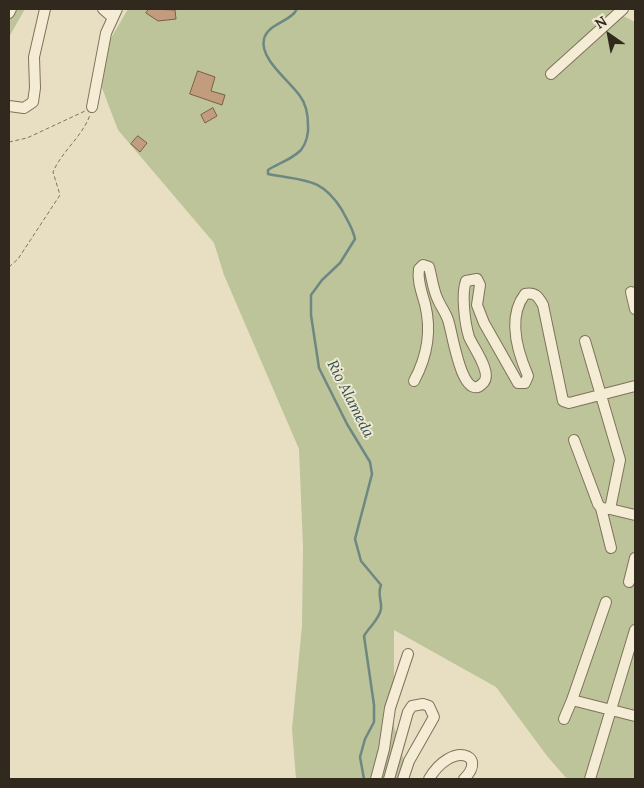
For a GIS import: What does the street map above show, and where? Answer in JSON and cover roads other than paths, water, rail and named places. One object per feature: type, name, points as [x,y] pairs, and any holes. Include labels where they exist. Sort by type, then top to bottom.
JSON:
[{"type":"street","points":[[9,13],[11,9]]},
{"type":"street","points":[[9,106],[24,108],[33,102],[35,88],[34,57],[45,9]]},
{"type":"street","points":[[92,107],[106,33],[114,13],[103,9]]},
{"type":"street","points":[[551,74],[621,9]]},
{"type":"street","points":[[414,381],[423,365],[428,339],[428,318],[418,276],[419,269],[424,265],[429,267],[438,300],[449,321],[460,370],[471,386],[484,382],[486,376],[483,365],[469,336],[462,297],[466,281],[477,279],[480,285],[477,305],[484,323],[518,382],[525,382],[528,376],[518,354],[516,332],[518,309],[522,298],[532,293],[538,296],[543,305],[563,401],[569,403],[635,386]]},
{"type":"street","points":[[631,292],[635,309]]},
{"type":"street","points":[[586,341],[599,395],[620,460],[606,508]]},
{"type":"street","points":[[574,440],[606,508],[611,548]]},
{"type":"street","points":[[606,508],[635,515]]},
{"type":"street","points":[[629,582],[635,558]]},
{"type":"street","points":[[564,719],[606,602]]},
{"type":"street","points":[[590,779],[635,630]]},
{"type":"street","points":[[376,779],[384,749],[390,708],[408,654]]},
{"type":"street","points":[[572,700],[635,716]]},
{"type":"street","points":[[389,779],[408,712],[412,706],[423,704],[429,706],[434,717],[409,761],[404,779]]},
{"type":"street","points":[[429,779],[444,761],[460,754],[468,756],[473,767],[464,779]]},
{"type":"waterway","name":"Rio Alameda","points":[[297,9],[290,17],[270,29],[264,39],[264,47],[266,54],[276,69],[304,102],[308,117],[308,135],[301,150],[268,170],[268,174],[310,182],[326,191],[342,210],[355,239],[340,263],[322,280],[311,295],[311,315],[319,368],[347,424],[370,462],[372,474],[355,539],[361,561],[381,585],[379,592],[380,613],[364,636],[374,705],[374,722],[365,739],[360,757],[364,779]]}]
